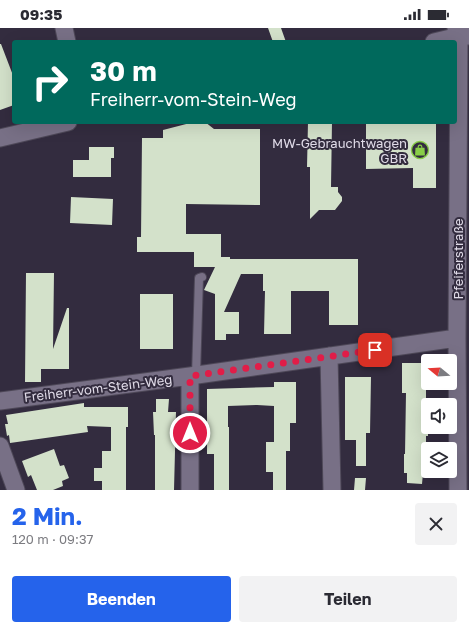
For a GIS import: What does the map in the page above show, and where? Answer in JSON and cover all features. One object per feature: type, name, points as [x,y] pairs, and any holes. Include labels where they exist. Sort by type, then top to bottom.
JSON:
[{"type":"street","points":[[64,28],[67,40]]},
{"type":"street","points":[[441,40],[464,33]]},
{"type":"street","name":"Pfeiferstraße","points":[[461,488],[457,338],[464,33]]},
{"type":"street","points":[[0,138],[60,124]]},
{"type":"street","name":"Freiherr-vom-Stein-Weg","points":[[0,401],[193,376],[457,338]]},
{"type":"street","points":[[329,356],[332,490]]},
{"type":"street","points":[[190,490],[193,376]]},
{"type":"street","points":[[0,446],[16,490]]},
{"type":"lane","points":[[193,376],[198,278],[202,277]]},
{"type":"building","points":[[268,28],[281,28],[285,40],[272,40]]},
{"type":"building","points":[[1,44],[12,73],[12,106],[0,110]]},
{"type":"building","points":[[186,124],[208,124],[214,129],[260,129],[260,205],[186,204],[186,234],[221,234],[221,257],[230,257],[230,259],[358,259],[358,325],[329,325],[329,291],[291,291],[291,334],[264,334],[265,291],[263,291],[263,274],[241,274],[224,312],[239,312],[239,334],[226,334],[226,340],[215,340],[215,294],[204,290],[215,267],[194,267],[194,252],[137,252],[137,237],[141,237],[142,138],[163,138],[163,130]]},
{"type":"building","points":[[308,124],[332,124],[331,187],[338,187],[338,192],[342,197],[342,201],[335,210],[319,210],[310,219],[310,167],[307,167]]},
{"type":"building","points":[[366,124],[436,124],[436,188],[413,188],[413,168],[366,169]]},
{"type":"building","points":[[89,147],[114,147],[114,158],[111,158],[111,177],[73,177],[73,160],[89,160]]},
{"type":"building","points":[[71,197],[113,199],[112,225],[70,223]]},
{"type":"building","points":[[26,273],[54,273],[53,349],[67,308],[69,308],[69,369],[41,369],[41,382],[25,382]]},
{"type":"building","points":[[140,294],[173,294],[173,349],[140,349]]},
{"type":"building","points":[[402,363],[421,363],[421,390],[426,390],[426,398],[421,398],[421,434],[428,434],[428,436],[426,436],[426,442],[421,442],[422,484],[407,483],[407,473],[404,473],[406,393],[402,393]]},
{"type":"building","points":[[345,377],[371,377],[370,433],[366,433],[366,466],[356,466],[356,440],[345,440]]},
{"type":"building","points":[[274,382],[296,382],[296,423],[290,423],[290,451],[286,451],[286,490],[273,490],[273,472],[266,472],[266,442],[274,442],[274,406],[257,405],[228,406],[229,490],[214,490],[214,454],[207,454],[207,389],[274,387]]},
{"type":"building","points":[[156,399],[169,399],[168,412],[176,412],[174,490],[155,490],[155,435],[153,412],[156,412]]},
{"type":"building","points":[[84,403],[84,407],[128,407],[128,427],[126,427],[126,490],[102,490],[102,481],[94,481],[94,468],[102,468],[102,451],[111,451],[111,427],[87,426],[88,432],[10,443],[5,424],[8,424],[6,415]]},
{"type":"building","points":[[54,449],[60,466],[64,465],[69,478],[62,481],[63,486],[53,490],[37,490],[31,475],[28,477],[22,461]]},
{"type":"building","points":[[355,478],[366,478],[365,490],[354,490]]},
{"type":"place","name":"MW-Gebrauchtwagen GBR","points":[[420,150]]},
{"type":"route","points":[[190,433],[190,376],[375,350]]}]
